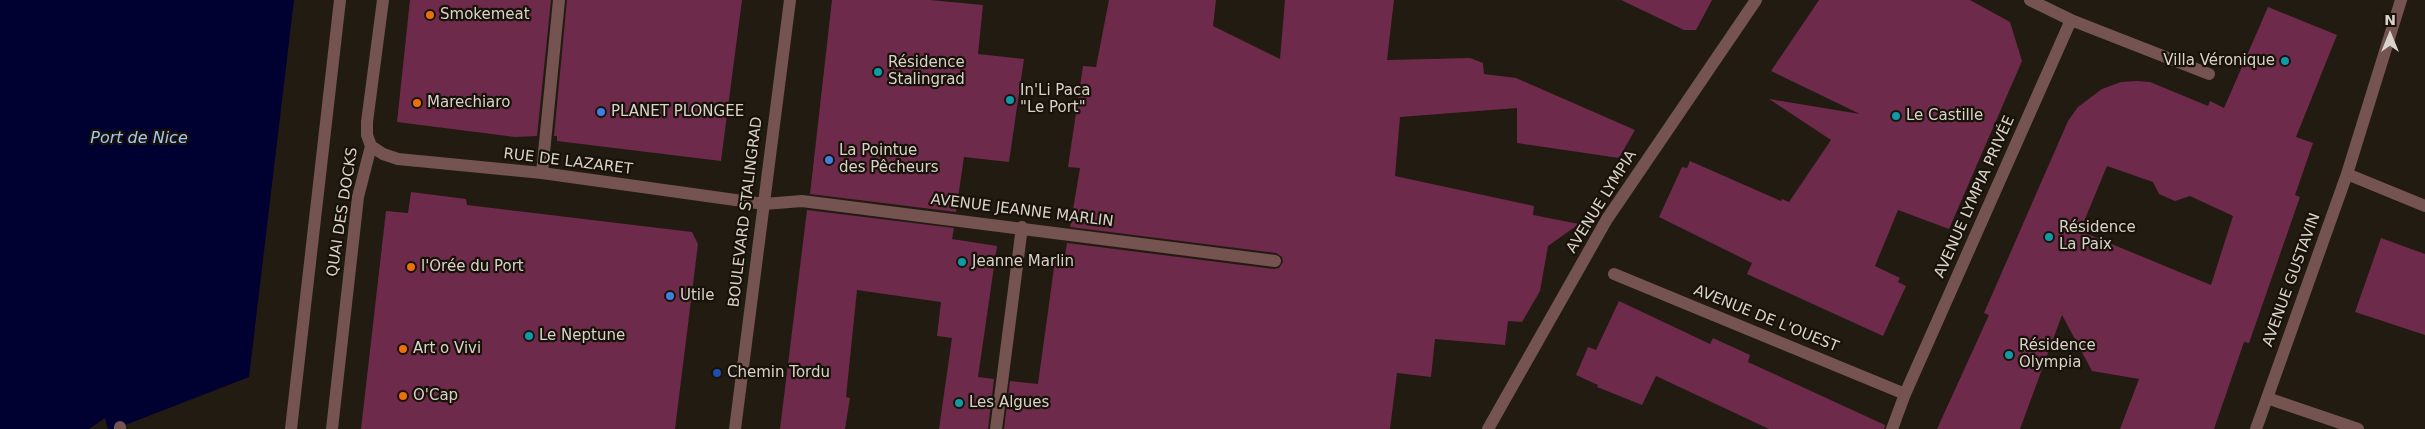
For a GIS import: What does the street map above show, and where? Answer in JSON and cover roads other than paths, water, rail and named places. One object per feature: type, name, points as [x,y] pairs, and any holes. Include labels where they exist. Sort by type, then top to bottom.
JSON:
[{"type":"street","points":[[291,429],[340,0]]},
{"type":"street","name":"QUAI DES DOCKS","points":[[332,429],[358,198],[371,146],[367,135],[367,122],[384,0]]},
{"type":"street","points":[[542,173],[559,0]]},
{"type":"street","name":"BOULEVARD STALINGRAD","points":[[735,429],[790,0]]},
{"type":"street","name":"AVENUE LYMPIA","points":[[1488,429],[1607,219],[1756,0]]},
{"type":"street","points":[[2030,0],[2071,20],[2209,74]]},
{"type":"street","name":"AVENUE GUSTAVIN","points":[[2256,429],[2347,174],[2402,0]]},
{"type":"street","name":"AVENUE LYMPIA PRIVÉE","points":[[1892,429],[1905,394],[2071,20]]},
{"type":"street","name":"RUE DE LAZARET","points":[[371,146],[382,154],[398,159],[542,173],[764,204]]},
{"type":"street","points":[[2347,174],[2425,206]]},
{"type":"street","name":"AVENUE JEANNE MARLIN","points":[[764,204],[802,201],[1022,227],[1275,261]]},
{"type":"street","points":[[996,429],[1022,227]]},
{"type":"street","name":"AVENUE DE L'OUEST","points":[[1614,274],[1905,394]]},
{"type":"street","points":[[2267,398],[2358,429]]},
{"type":"water","name":"Port de Nice","points":[[0,0],[294,0],[249,377],[115,429],[108,429],[105,418],[89,429],[0,429]]},
{"type":"place","name":"Smokemeat","points":[[430,15]]},
{"type":"place","name":"Villa Véronique","points":[[2285,61]]},
{"type":"place","name":"Résidence Stalingrad","points":[[878,72]]},
{"type":"place","name":"In'Li Paca \"Le Port\"","points":[[1010,100]]},
{"type":"place","name":"Marechiaro","points":[[417,103]]},
{"type":"place","name":"PLANET PLONGEE","points":[[601,112]]},
{"type":"place","name":"Le Castille","points":[[1896,116]]},
{"type":"place","name":"La Pointue des Pêcheurs","points":[[829,160]]},
{"type":"place","name":"Résidence La Paix","points":[[2049,237]]},
{"type":"place","name":"Jeanne Marlin","points":[[962,262]]},
{"type":"place","name":"l'Orée du Port","points":[[411,267]]},
{"type":"place","name":"Utile","points":[[670,296]]},
{"type":"place","name":"Le Neptune","points":[[529,336]]},
{"type":"place","name":"Art o Vivi","points":[[403,349]]},
{"type":"place","name":"Résidence Olympia","points":[[2009,355]]},
{"type":"place","name":"Chemin Tordu","points":[[717,373]]},
{"type":"place","name":"O'Cap","points":[[403,396]]},
{"type":"place","name":"Les Algues","points":[[959,403]]}]
